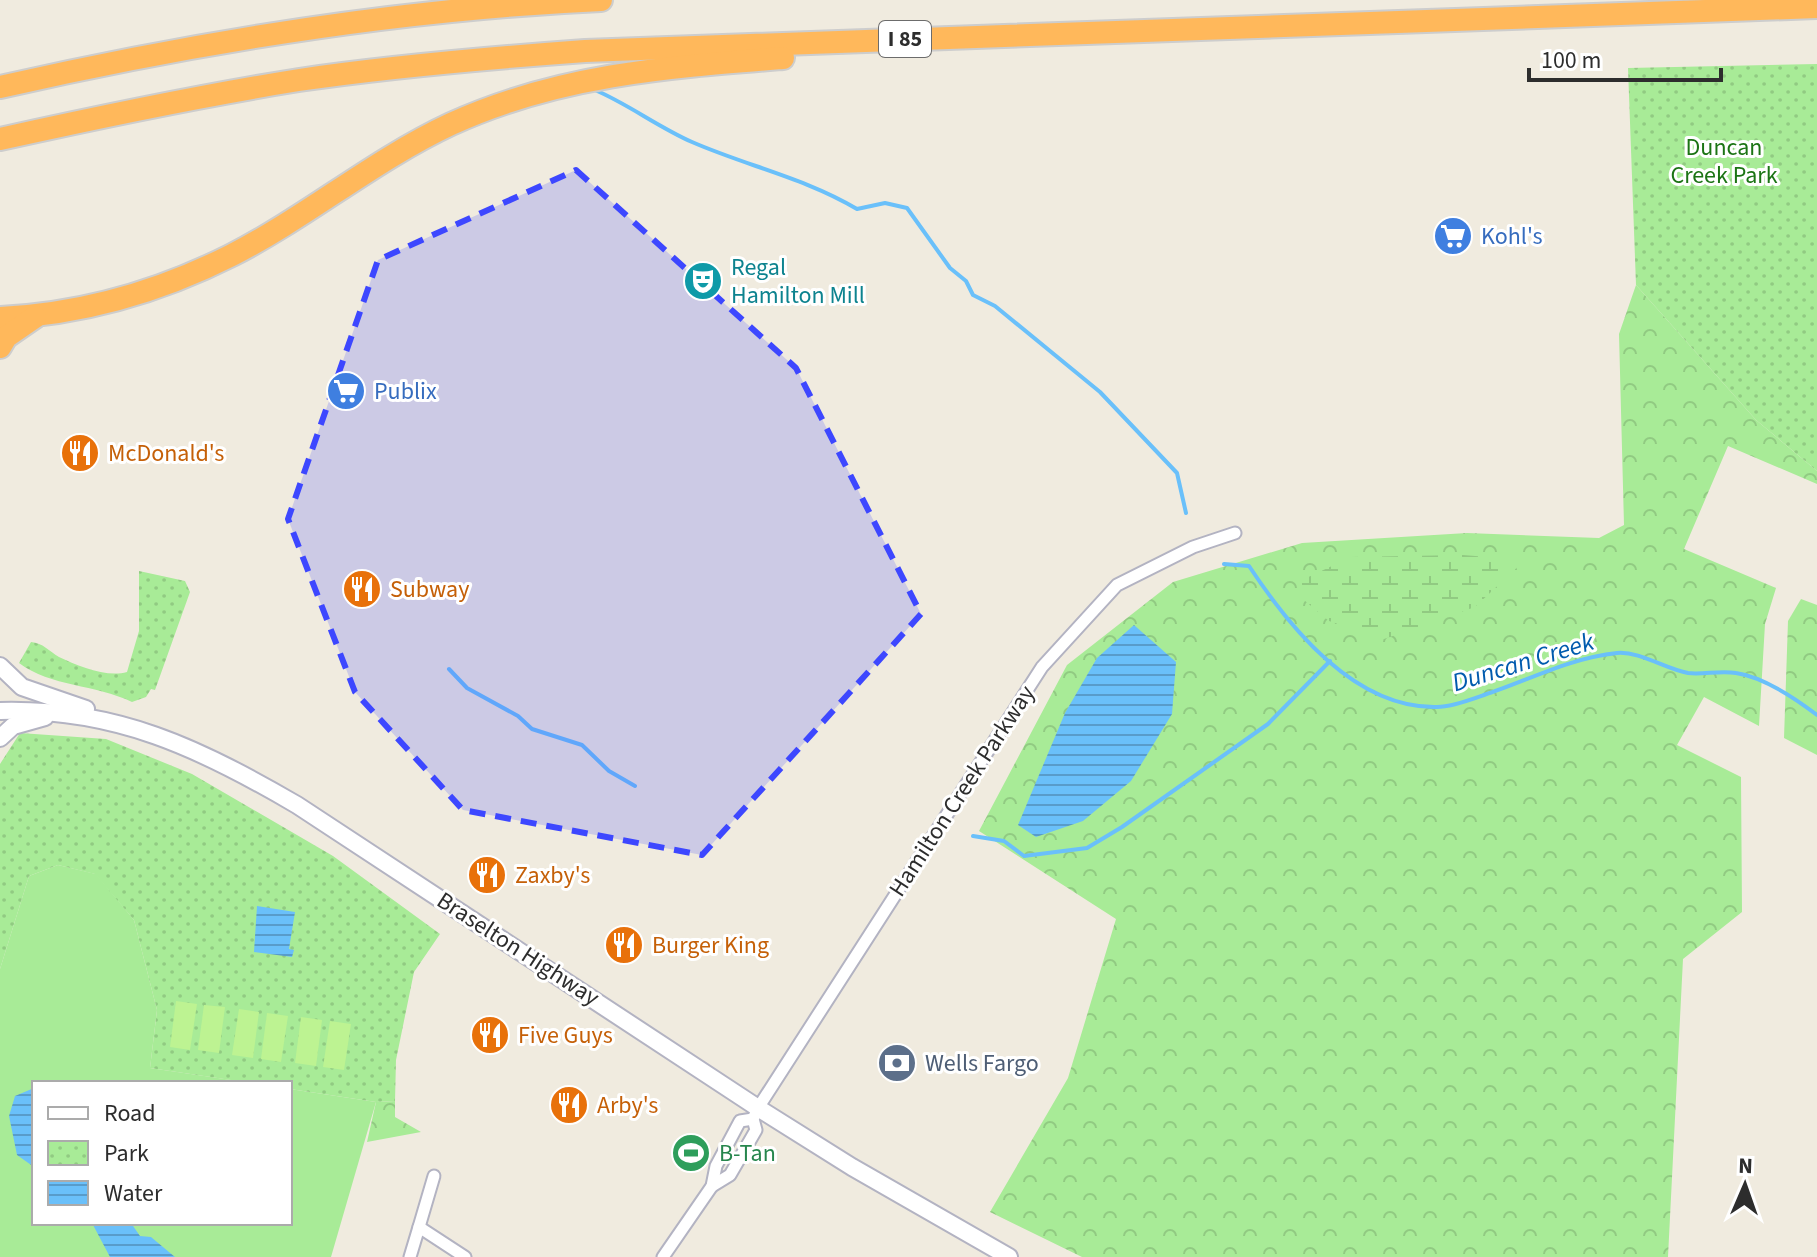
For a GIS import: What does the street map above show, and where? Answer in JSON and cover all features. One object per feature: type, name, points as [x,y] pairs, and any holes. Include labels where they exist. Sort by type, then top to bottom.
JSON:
[{"type":"highway","points":[[0,87],[172,51],[299,30],[530,1],[601,0]]},
{"type":"highway","name":"I 85","points":[[0,139],[299,80],[442,62],[585,51],[1817,7]]},
{"type":"highway","points":[[0,318],[57,315],[161,288],[235,254],[413,143],[495,106],[565,83],[649,68],[805,56],[960,37]]},
{"type":"highway","points":[[0,347],[6,337],[36,316]]},
{"type":"main road","points":[[0,666],[22,687],[125,723]]},
{"type":"main road","name":"Braselton Highway","points":[[0,711],[58,713],[125,723],[172,739],[221,762],[297,805],[756,1113],[1009,1257]]},
{"type":"main road","points":[[0,738],[13,726],[58,713]]},
{"type":"street","name":"Hamilton Creek Parkway","points":[[663,1257],[712,1186],[716,1166],[740,1121],[756,1113],[1042,667],[1117,585],[1193,547],[1235,533]]},
{"type":"street","name":"Hamilton Creek Parkway","points":[[712,1186],[730,1175],[756,1130],[756,1113]]},
{"type":"street","points":[[410,1257],[434,1176]]},
{"type":"street","points":[[419,1227],[465,1257]]},
{"type":"highlighted area","points":[[576,170],[796,368],[921,614],[702,855],[463,810],[355,692],[288,519],[378,260]]},
{"type":"green space","name":"Duncan Creek Park","points":[[1817,64],[1817,471],[1756,420],[1636,285],[1628,68]]},
{"type":"green space","points":[[1636,285],[1756,420],[1817,471],[1817,484],[1728,446],[1684,549],[1776,588],[1765,624],[1759,726],[1704,697],[1677,745],[1741,777],[1742,912],[1683,959],[1668,1257],[1082,1257],[990,1212],[1068,1078],[1116,919],[979,831],[1067,665],[1173,582],[1302,543],[1467,533],[1599,538],[1624,525],[1619,334]]},
{"type":"green space","points":[[1463,555],[1525,560],[1475,607],[1384,639],[1329,621],[1298,595],[1300,581],[1351,557]]},
{"type":"green space","points":[[139,571],[185,581],[190,592],[155,690],[151,689],[146,697],[132,702],[45,677],[19,663],[31,642],[93,670],[127,672],[139,631]]},
{"type":"green space","points":[[1801,599],[1817,605],[1817,755],[1784,738],[1788,621]]},
{"type":"green space","points":[[20,733],[106,739],[192,774],[333,856],[440,934],[414,972],[396,1060],[395,1101],[376,1102],[292,1089],[292,1081],[238,1081],[150,1068],[157,1010],[134,920],[95,874],[58,865],[29,876],[0,969],[0,764]]},
{"type":"green space","points":[[58,865],[96,874],[134,920],[157,1010],[150,1068],[238,1081],[32,1081],[32,1225],[292,1225],[292,1089],[376,1102],[331,1257],[0,1257],[0,969],[29,876]]},
{"type":"green space","points":[[176,1001],[197,1004],[190,1050],[170,1047]]},
{"type":"green space","points":[[204,1005],[225,1007],[219,1053],[198,1050]]},
{"type":"green space","points":[[239,1009],[259,1012],[253,1058],[232,1055]]},
{"type":"green space","points":[[267,1013],[288,1016],[281,1062],[261,1059]]},
{"type":"green space","points":[[301,1017],[322,1020],[316,1066],[295,1063]]},
{"type":"green space","points":[[330,1021],[351,1024],[344,1070],[323,1067]]},
{"type":"green space","points":[[395,1101],[395,1117],[421,1132],[367,1142],[376,1102]]},
{"type":"water","points":[[1134,625],[1176,662],[1172,714],[1131,781],[1083,821],[1036,837],[1018,825],[1065,713],[1097,658]]},
{"type":"water","points":[[257,906],[295,912],[289,949],[294,950],[292,957],[254,952]]},
{"type":"water","points":[[32,1089],[32,1166],[17,1155],[9,1116],[15,1096]]},
{"type":"water","points":[[93,1225],[132,1225],[140,1236],[151,1237],[175,1257],[110,1257]]},
{"type":"waterway","points":[[595,90],[692,142],[817,189],[857,209],[885,203],[907,208],[950,268],[966,281],[973,295],[995,306],[1100,392],[1177,473],[1186,513]]},
{"type":"waterway","name":"Duncan Creek","points":[[1224,564],[1249,566],[1305,638],[1352,680],[1379,695],[1407,704],[1454,705],[1566,665],[1626,653],[1688,673],[1730,672],[1746,675],[1779,690],[1817,715]]},
{"type":"waterway","name":"Duncan Creek","points":[[973,836],[1004,841],[1024,856],[1087,848],[1122,827],[1268,724],[1330,661]]},
{"type":"waterway","name":"Duncan Creek","points":[[449,669],[467,688],[518,716],[532,729],[582,745],[609,771],[635,786]]},
{"type":"place","name":"Kohl's","points":[[1453,236]]},
{"type":"place","name":"Regal Hamilton Mill","points":[[703,281]]},
{"type":"place","name":"Publix","points":[[346,391]]},
{"type":"place","name":"McDonald's","points":[[80,453]]},
{"type":"place","name":"Subway","points":[[362,589]]},
{"type":"place","name":"Zaxby's","points":[[487,875]]},
{"type":"place","name":"Burger King","points":[[624,945]]},
{"type":"place","name":"Five Guys","points":[[490,1035]]},
{"type":"place","name":"Wells Fargo","points":[[897,1063]]},
{"type":"place","name":"Arby's","points":[[569,1105]]},
{"type":"place","name":"B-Tan","points":[[691,1153]]}]
